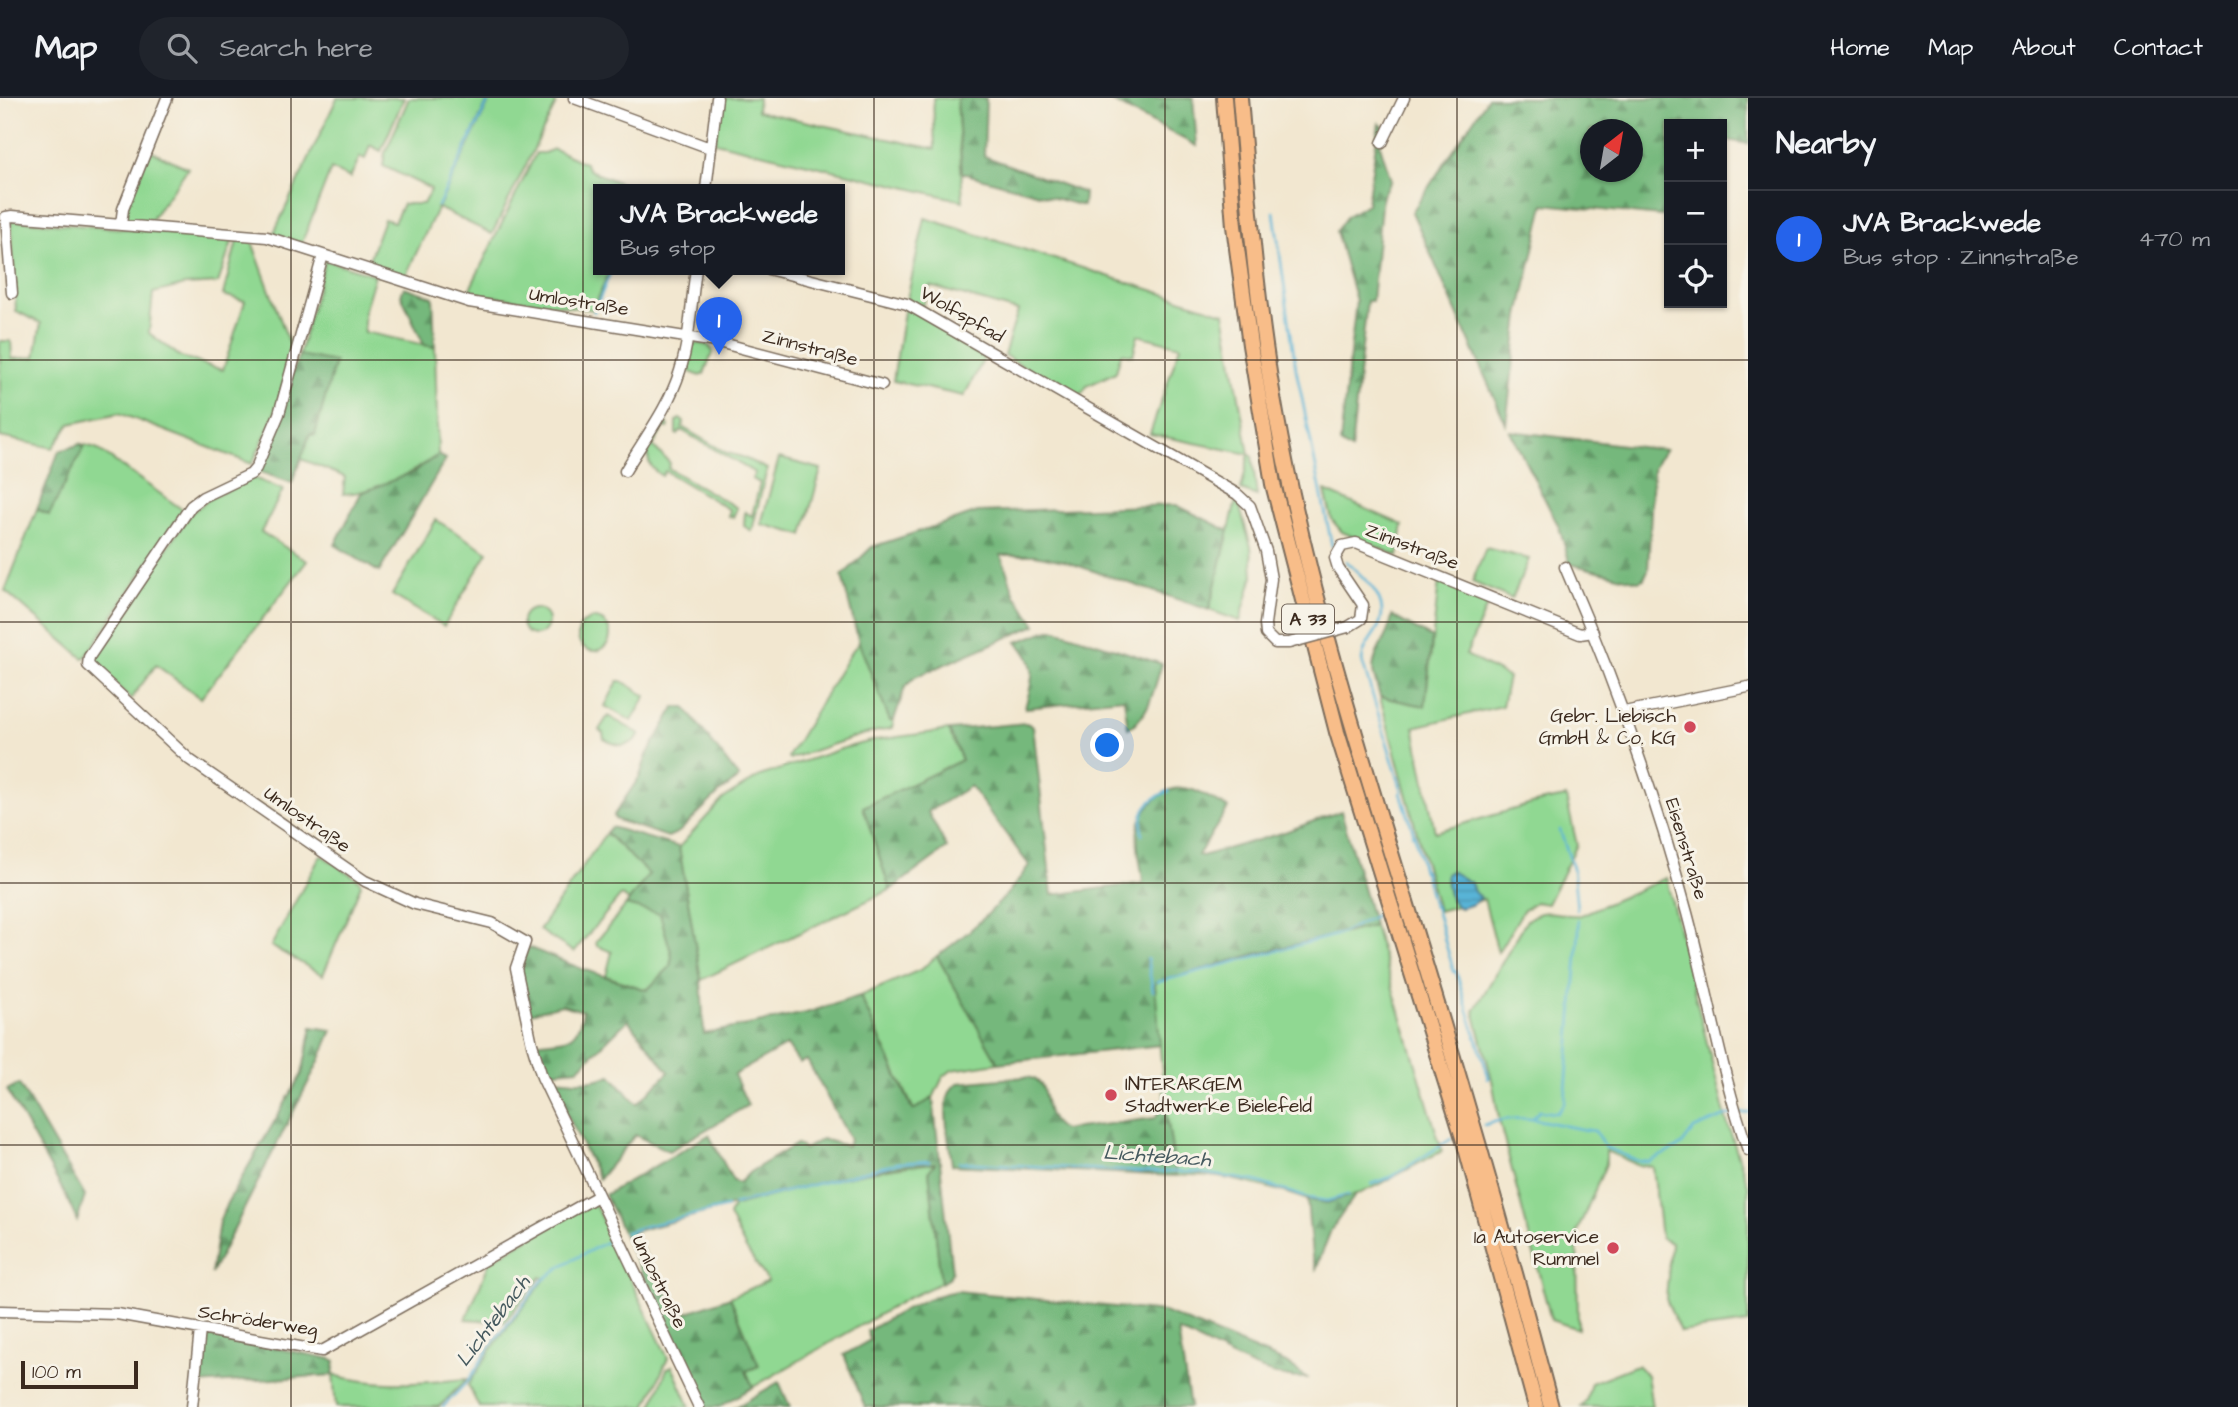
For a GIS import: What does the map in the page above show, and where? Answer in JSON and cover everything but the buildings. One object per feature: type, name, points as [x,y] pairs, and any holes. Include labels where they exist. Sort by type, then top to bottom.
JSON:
[{"type":"highway","name":"A 33","points":[[1224,98],[1238,253],[1273,484],[1337,732],[1466,1122]]},
{"type":"highway","name":"A 33","points":[[1240,98],[1250,224],[1268,364],[1290,485],[1339,682],[1551,1407]]},
{"type":"highway","name":"A 33","points":[[1471,1139],[1536,1407]]},
{"type":"street","points":[[121,224],[123,209],[167,98]]},
{"type":"street","points":[[574,98],[710,148]]},
{"type":"street","points":[[706,184],[717,98]]},
{"type":"street","points":[[1382,143],[1404,98]]},
{"type":"street","name":"Umlostraße","points":[[12,293],[6,217],[267,237],[469,302],[687,337]]},
{"type":"street","name":"Umlostraße","points":[[323,255],[277,421],[256,468],[251,474],[203,497],[191,506],[89,657],[88,665],[190,760],[365,881],[415,904],[492,923],[525,942],[516,968],[542,1077],[699,1407]]},
{"type":"street","points":[[625,471],[674,387],[687,337],[695,275]]},
{"type":"street","name":"Wolfspfad","points":[[792,275],[907,304],[1124,429]]},
{"type":"street","name":"Zinnstraße","points":[[687,337],[745,348],[882,385]]},
{"type":"street","name":"Zinnstraße","points":[[1124,429],[1248,502],[1257,521],[1269,567],[1271,579],[1265,624],[1266,634],[1275,643],[1289,643],[1348,627],[1359,621],[1363,615],[1363,605],[1338,568],[1335,558],[1342,546],[1356,543],[1580,634],[1593,632]]},
{"type":"street","name":"Eisenstraße","points":[[1564,568],[1593,632],[1624,712],[1663,828],[1688,915],[1734,1108],[1748,1150]]},
{"type":"street","points":[[1624,712],[1748,687]]},
{"type":"street","name":"Schröderweg","points":[[0,1311],[117,1314],[322,1351],[598,1196]]},
{"type":"street","points":[[192,1407],[200,1329]]},
{"type":"green space","points":[[337,98],[404,98],[381,151],[370,145],[365,159],[360,157],[350,178],[331,169],[301,245],[273,235]]},
{"type":"green space","points":[[409,98],[489,98],[405,277],[367,265],[384,219],[394,222],[403,204],[423,204],[431,189],[383,166],[385,153]]},
{"type":"green space","points":[[491,98],[557,98],[492,234],[438,208]]},
{"type":"green space","points":[[720,98],[758,98],[757,111],[935,149],[933,98],[957,98],[963,201],[715,142]]},
{"type":"green space","points":[[957,98],[986,98],[984,156],[1084,193],[1083,206],[962,173]]},
{"type":"green space","points":[[1105,98],[1193,98],[1197,146]]},
{"type":"green space","points":[[1488,98],[1748,98],[1748,144],[1727,140],[1727,119],[1664,119],[1664,216],[1544,204],[1519,316],[1506,424],[1412,212]]},
{"type":"green space","points":[[1379,123],[1385,128],[1380,145],[1391,180],[1382,195],[1372,301],[1367,301],[1351,450],[1340,443],[1356,301],[1336,231],[1347,216],[1367,204]]},
{"type":"green space","points":[[554,149],[585,163],[589,170],[621,184],[593,184],[593,275],[608,275],[593,310],[468,293],[536,153]]},
{"type":"green space","points":[[149,150],[188,168],[149,223],[126,221],[126,208]]},
{"type":"green space","points":[[925,218],[1224,313],[1249,454],[1150,434],[1180,346],[1138,335],[1133,355],[1121,353],[1116,372],[1087,386],[1078,399],[1004,355],[1018,311],[930,286],[922,307],[907,299]]},
{"type":"green space","points":[[11,220],[230,237],[232,242],[218,283],[185,285],[153,293],[149,333],[181,357],[223,370],[245,301],[223,295],[237,241],[242,238],[251,239],[289,343],[295,344],[274,416],[252,464],[119,413],[70,424],[53,448],[0,437],[0,341],[11,341],[12,359],[35,357],[41,323],[16,311]]},
{"type":"green space","points":[[325,260],[375,275],[364,312],[364,332],[435,347],[438,455],[393,481],[356,493],[343,494],[345,477],[301,459],[310,434],[314,435],[299,355]]},
{"type":"green space","points":[[404,287],[433,297],[435,347],[424,345],[401,295]]},
{"type":"green space","points":[[905,305],[987,353],[964,396],[893,381]]},
{"type":"green space","points":[[692,345],[708,345],[713,351],[704,374],[700,376],[690,372],[686,366]]},
{"type":"green space","points":[[299,355],[335,362],[315,435],[310,434],[292,483],[257,471]]},
{"type":"green space","points":[[680,419],[684,422],[682,427],[727,453],[767,469],[752,531],[744,526],[745,512],[752,516],[760,483],[752,479],[755,473],[681,430],[676,434],[676,421]]},
{"type":"green space","points":[[665,420],[669,426],[664,427],[653,446],[670,463],[668,468],[737,508],[733,517],[728,516],[730,510],[665,471],[662,476],[649,463],[649,449]]},
{"type":"green space","points":[[1510,431],[1665,450],[1653,471],[1648,570],[1644,579],[1638,581],[1570,564],[1559,527]]},
{"type":"green space","points":[[81,444],[96,448],[183,510],[83,658],[5,591],[37,509],[49,515],[83,447]]},
{"type":"green space","points":[[81,444],[84,447],[49,515],[37,509],[59,451]]},
{"type":"green space","points":[[1249,454],[1252,456],[1257,496],[1241,490]]},
{"type":"green space","points":[[438,455],[446,459],[379,572],[335,545],[361,493],[413,472]]},
{"type":"green space","points":[[779,458],[821,469],[803,535],[761,524]]},
{"type":"green space","points":[[254,478],[283,490],[261,532],[307,561],[201,698],[156,665],[131,699],[94,665],[97,653],[190,514],[212,497]]},
{"type":"green space","points":[[1325,491],[1403,525],[1398,556],[1342,532],[1332,520]]},
{"type":"green space","points":[[1237,497],[1251,547],[1253,576],[1240,621],[1209,610]]},
{"type":"green space","points":[[1176,505],[1229,531],[1209,610],[1064,561],[1035,555],[1001,555],[1015,595],[1036,625],[915,677],[905,687],[894,720],[890,721],[859,643],[842,576],[872,547],[978,512]]},
{"type":"green space","points":[[436,520],[488,552],[444,626],[392,595]]},
{"type":"green space","points":[[1486,548],[1529,559],[1512,599],[1472,582]]},
{"type":"green space","points":[[1439,581],[1489,601],[1466,655],[1508,677],[1502,706],[1414,727],[1435,832],[1539,802],[1566,797],[1577,845],[1547,904],[1535,902],[1523,911],[1498,952],[1484,899],[1460,908],[1457,906],[1438,911],[1380,697],[1425,706]]},
{"type":"green space","points":[[535,609],[544,613],[548,622],[544,631],[535,635],[526,631],[522,622],[526,613]]},
{"type":"green space","points":[[1392,616],[1432,638],[1425,706],[1380,697],[1374,676],[1374,662]]},
{"type":"green space","points":[[594,619],[606,623],[610,635],[606,647],[594,651],[582,647],[578,635],[582,623]]},
{"type":"green space","points":[[1049,630],[1162,664],[1146,709],[1135,723],[1128,728],[1124,698],[1025,708],[1032,674],[1029,658],[1017,642]]},
{"type":"green space","points":[[859,643],[890,721],[894,720],[892,728],[861,735],[789,759],[851,652]]},
{"type":"green space","points":[[618,681],[646,696],[632,721],[605,706]]},
{"type":"green space","points":[[675,707],[685,707],[739,778],[719,793],[679,832],[668,837],[615,819],[614,815],[640,776],[647,755]]},
{"type":"green space","points":[[608,716],[640,734],[624,745],[604,739],[599,730]]},
{"type":"green space","points":[[1026,723],[1033,726],[1052,895],[1143,883],[1137,841],[1140,821],[1156,798],[1180,788],[1199,792],[1228,808],[1198,855],[1202,856],[1282,833],[1341,811],[1374,926],[1255,954],[1155,983],[1160,1045],[998,1063],[937,956],[987,915],[1029,865],[970,786],[928,812],[947,848],[890,890],[863,807],[962,760],[949,730]]},
{"type":"green space","points":[[949,730],[962,760],[864,807],[890,890],[701,980],[679,847],[723,799],[760,776],[844,748],[876,740]]},
{"type":"green space","points":[[611,827],[679,847],[701,980],[704,1034],[806,1013],[860,996],[913,1110],[933,1098],[952,1272],[949,1278],[941,1283],[929,1171],[935,1163],[900,1166],[841,1177],[632,1232],[680,1315],[730,1297],[759,1366],[746,1371],[753,1387],[719,1407],[705,1407],[605,1195],[709,1135],[733,1181],[739,1183],[750,1172],[797,1144],[804,1149],[822,1139],[847,1146],[850,1139],[807,1060],[799,1063],[787,1045],[734,1075],[748,1105],[669,1151],[635,1135],[599,1179],[550,1080],[589,1081],[611,1075],[637,1104],[669,1072],[628,1020],[578,1069],[544,1072],[536,1043],[568,1038],[577,1029],[583,1011],[562,1005],[530,1013],[520,973],[528,947],[582,969],[647,990],[670,967],[672,955],[660,914],[626,905],[649,874],[606,833]]},
{"type":"green space","points":[[606,833],[649,874],[629,901],[621,895],[574,952],[539,930]]},
{"type":"green space","points":[[321,855],[359,880],[361,885],[323,975],[271,946]]},
{"type":"green space","points":[[1666,878],[1726,1119],[1748,1185],[1748,1323],[1680,1332],[1666,1299],[1671,1243],[1661,1238],[1653,1167],[1638,1165],[1606,1151],[1606,1164],[1577,1232],[1578,1329],[1551,1320],[1474,1011],[1527,920],[1547,912],[1581,915]]},
{"type":"green space","points":[[626,905],[660,914],[672,956],[670,967],[647,990],[606,976],[612,952],[597,946],[596,942]]},
{"type":"green space","points":[[1374,926],[1442,1151],[1354,1196],[1329,1203],[1316,1202],[1227,1178],[1176,1176],[1165,1104],[1154,983],[1255,954]]},
{"type":"green space","points":[[937,956],[998,1063],[952,1070],[943,1077],[933,1098],[914,1110],[860,996],[920,970]]},
{"type":"green space","points":[[312,1027],[332,1030],[319,1061],[211,1274],[219,1222],[227,1203],[302,1074]]},
{"type":"green space","points":[[1025,1077],[1035,1079],[1040,1084],[1050,1115],[1063,1130],[1155,1118],[1165,1104],[1176,1176],[952,1165],[946,1108],[952,1089],[958,1083]]},
{"type":"green space","points":[[19,1084],[85,1196],[77,1221],[7,1090]]},
{"type":"green space","points":[[937,1163],[929,1171],[941,1283],[908,1298],[753,1387],[746,1371],[759,1366],[730,1297],[768,1281],[746,1249],[729,1216],[733,1207],[859,1174]]},
{"type":"green space","points":[[1356,1194],[1331,1230],[1316,1269],[1312,1256],[1307,1200],[1327,1203]]},
{"type":"green space","points":[[593,1201],[668,1358],[646,1407],[479,1407],[468,1385],[499,1338],[545,1279],[541,1277],[504,1322],[466,1319],[490,1261]]},
{"type":"green space","points":[[957,1291],[1164,1312],[1286,1363],[1307,1378],[1275,1374],[1258,1368],[1178,1331],[1190,1407],[865,1407],[844,1355],[870,1340],[867,1331],[889,1318],[922,1301]]},
{"type":"green space","points":[[208,1335],[332,1359],[335,1361],[333,1375],[198,1384],[203,1338]]},
{"type":"green space","points":[[1637,1365],[1647,1375],[1652,1407],[1581,1407],[1586,1401],[1591,1383]]},
{"type":"green space","points":[[672,1366],[690,1407],[652,1407],[667,1369]]},
{"type":"green space","points":[[333,1375],[384,1383],[467,1379],[439,1407],[336,1407]]},
{"type":"green space","points":[[779,1382],[790,1407],[736,1407]]},
{"type":"water","points":[[1451,871],[1471,883],[1474,892],[1481,898],[1471,905],[1460,908],[1456,905],[1448,893],[1446,874]]},
{"type":"waterway","points":[[438,206],[490,98]]},
{"type":"waterway","points":[[1274,212],[1296,369],[1332,546]]},
{"type":"waterway","points":[[594,312],[609,275]]},
{"type":"waterway","points":[[1346,561],[1369,583],[1380,601],[1381,620],[1365,648],[1362,661],[1402,791],[1400,794]]},
{"type":"waterway","points":[[1142,835],[1141,826],[1146,807],[1155,798],[1169,791]]},
{"type":"waterway","points":[[1401,793],[1414,834],[1412,835]]},
{"type":"waterway","points":[[1560,830],[1573,868],[1577,910]]},
{"type":"waterway","points":[[1414,834],[1423,871]]},
{"type":"waterway","points":[[1424,870],[1433,906]]},
{"type":"waterway","points":[[1435,906],[1444,936]]},
{"type":"waterway","points":[[1158,982],[1340,934],[1378,914]]},
{"type":"waterway","points":[[1533,1118],[1539,1111],[1557,1113],[1565,1102],[1578,920]]},
{"type":"waterway","points":[[1444,938],[1454,972]]},
{"type":"waterway","points":[[1147,959],[1153,991]]},
{"type":"waterway","points":[[1456,971],[1465,1001]]},
{"type":"waterway","points":[[1465,1001],[1475,1037]]},
{"type":"waterway","points":[[1476,1036],[1489,1078],[1487,1079]]},
{"type":"waterway","name":"Lichtebach","points":[[1484,1125],[1527,1119],[1595,1131],[1605,1147],[1638,1161],[1649,1162],[1682,1145],[1694,1129],[1728,1115],[1748,1113]]},
{"type":"waterway","name":"Lichtebach","points":[[1372,1184],[1393,1176],[1451,1139]]},
{"type":"waterway","name":"Lichtebach","points":[[733,1205],[898,1163],[929,1161]]},
{"type":"waterway","name":"Lichtebach","points":[[959,1162],[1144,1172],[1194,1172],[1255,1181],[1308,1198],[1327,1201],[1348,1195]]},
{"type":"waterway","name":"Lichtebach","points":[[625,1233],[727,1207]]},
{"type":"waterway","name":"Lichtebach","points":[[443,1407],[469,1380],[493,1342],[542,1281],[563,1265],[610,1240]]},
{"type":"place","name":"JVA Brackwede","points":[[719,355]]},
{"type":"place","name":"Gebr. Liebisch GmbH & Co. KG","points":[[1690,727]]},
{"type":"place","name":"INTERARGEM Stadtwerke Bielefeld","points":[[1111,1095]]},
{"type":"place","name":"1a Autoservice Rummel","points":[[1613,1248]]}]
